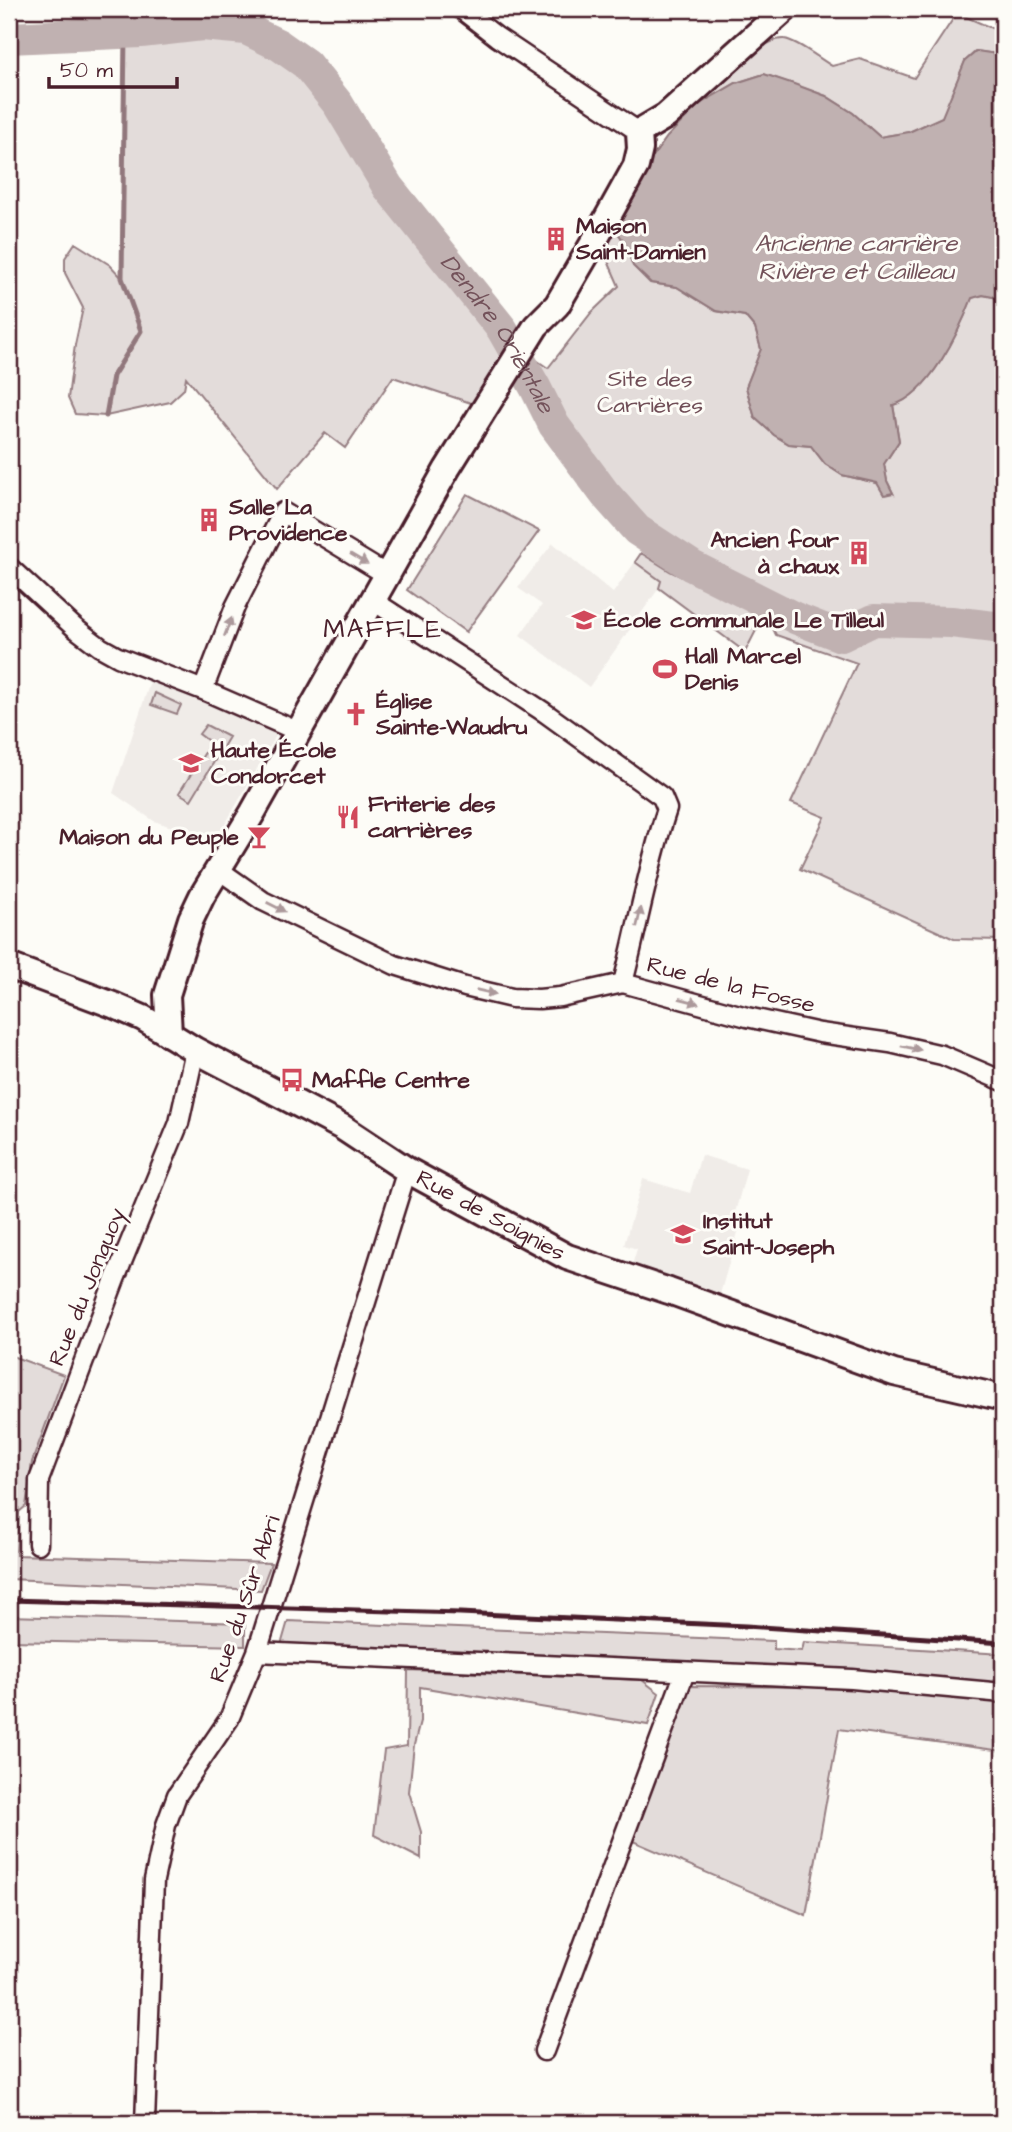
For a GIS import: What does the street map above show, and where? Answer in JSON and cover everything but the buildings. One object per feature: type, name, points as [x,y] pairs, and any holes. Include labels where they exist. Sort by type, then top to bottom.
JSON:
[{"type":"street","points":[[461,9],[497,37],[639,132]]},
{"type":"street","points":[[639,132],[666,116],[785,9]]},
{"type":"street","points":[[169,1034],[167,995],[191,919],[202,895],[219,870],[441,480],[536,326],[557,305],[636,166],[640,149],[639,132]]},
{"type":"street","points":[[203,690],[235,607],[283,512],[387,576]]},
{"type":"street","points":[[9,567],[75,628],[100,647],[118,657],[298,731]]},
{"type":"street","points":[[372,600],[544,712],[663,797],[667,808],[653,851],[623,983]]},
{"type":"street","name":"Rue de la Fosse","points":[[219,870],[262,901],[395,965],[465,987],[512,998],[540,999],[560,998],[623,983],[747,1017],[942,1055],[1003,1081]]},
{"type":"street","name":"Rue de Soignies","points":[[9,966],[113,1004],[143,1018],[195,1050],[342,1126],[407,1170],[568,1257],[894,1373],[1003,1398]]},
{"type":"street","points":[[143,1018],[167,995]]},
{"type":"street","name":"Rue du Jonquoy","points":[[38,1544],[39,1480],[105,1304],[179,1123],[195,1050]]},
{"type":"street","name":"Rue du Sûr Abri","points":[[145,2123],[155,1881],[166,1825],[177,1796],[229,1718],[257,1652],[407,1170]]},
{"type":"street","points":[[257,1652],[852,1679],[1003,1693]]},
{"type":"street","points":[[544,2051],[685,1672]]},
{"type":"shaded area","name":"École communale Le Tilleul","points":[[553,543],[613,593],[635,562],[661,581],[659,588],[589,687],[520,635],[542,605],[518,588]]},
{"type":"shaded area","name":"Haute École Condorcet","points":[[150,682],[248,718],[277,734],[212,847],[184,831],[154,821],[113,793]]},
{"type":"shaded area","name":"Institut Saint-Joseph","points":[[701,1155],[747,1169],[733,1220],[741,1222],[720,1294],[632,1265],[637,1249],[624,1245],[643,1179],[690,1193]]},
{"type":"green space","points":[[957,13],[1003,33],[1003,55],[976,51],[965,61],[943,117],[909,132],[880,137],[853,113],[826,96],[764,74],[736,83],[698,105],[750,55],[763,46],[784,39],[801,46],[832,66],[860,59],[914,78]]},
{"type":"green space","points":[[202,25],[246,29],[279,45],[306,64],[338,104],[388,187],[508,349],[474,404],[393,377],[345,448],[325,433],[277,489],[186,377],[184,389],[170,402],[106,416],[75,414],[68,398],[83,308],[65,273],[65,258],[75,243],[110,265],[122,278],[125,33]]},
{"type":"green space","name":"Site des Carrières","points":[[616,230],[625,243],[633,266],[650,283],[677,287],[716,311],[745,316],[755,328],[761,349],[746,387],[755,418],[789,444],[811,446],[825,464],[842,475],[877,483],[893,493],[887,481],[884,464],[899,441],[893,405],[919,389],[930,376],[951,344],[972,298],[983,295],[1003,299],[1003,940],[954,939],[800,869],[825,817],[791,803],[857,663],[776,635],[760,601],[692,566],[637,530],[605,494],[554,425],[527,372],[532,357],[548,368],[591,313],[619,286],[604,252]]},
{"type":"green space","points":[[467,494],[539,531],[466,632],[407,590]]},
{"type":"green space","points":[[641,553],[670,571],[763,617],[745,652],[659,588],[661,581],[635,562]]},
{"type":"green space","points":[[155,693],[181,705],[177,714],[151,705]]},
{"type":"green space","points":[[206,725],[229,737],[191,800],[179,793],[211,743],[199,734]]},
{"type":"green space","points":[[9,1355],[64,1375],[32,1462],[26,1506],[19,1512],[16,1555],[271,1563],[261,1590],[9,1579]]},
{"type":"green space","points":[[9,1616],[245,1623],[245,1646],[9,1641]]},
{"type":"green space","points":[[288,1621],[774,1641],[774,1649],[802,1651],[804,1642],[1003,1654],[1003,1685],[735,1664],[281,1645]]},
{"type":"green space","points":[[408,1670],[642,1680],[659,1693],[648,1725],[420,1687],[420,1722],[414,1745],[409,1792],[421,1832],[421,1859],[374,1835],[384,1750],[407,1746]]},
{"type":"green space","points":[[689,1686],[845,1687],[1003,1701],[1003,1751],[839,1729],[806,1915],[628,1839]]},
{"type":"water","name":"Ancienne carrière Rivière et Cailleau","points":[[977,51],[1003,55],[1003,299],[983,295],[972,298],[951,344],[930,376],[919,389],[893,405],[899,441],[884,464],[887,481],[893,493],[884,495],[877,483],[842,475],[825,464],[811,446],[789,444],[755,418],[746,387],[761,349],[755,328],[745,316],[716,311],[677,287],[651,283],[633,266],[625,243],[616,230],[649,162],[667,137],[698,105],[736,83],[764,74],[826,96],[853,113],[880,137],[909,132],[942,117],[965,61]]},
{"type":"waterway","points":[[202,9],[213,26]]},
{"type":"waterway","name":"Dendre Orientale","points":[[9,38],[141,32],[202,25],[246,29],[279,45],[306,64],[338,104],[388,187],[502,329],[554,425],[605,494],[637,530],[692,566],[795,618],[841,636],[874,620],[951,622],[1003,628]]},
{"type":"waterway","points":[[106,416],[113,376],[141,331],[122,278],[125,33]]},
{"type":"railway","points":[[994,9],[1003,13]]},
{"type":"railway","points":[[9,1600],[460,1613],[746,1626],[1003,1643]]},
{"type":"place","name":"Maison Saint-Damien","points":[[556,239]]},
{"type":"place","name":"Salle La Providence","points":[[209,520]]},
{"type":"place","name":"Ancien four à chaux","points":[[859,553]]},
{"type":"place","name":"École communale Le Tilleul","points":[[584,620]]},
{"type":"place","name":"Hall Marcel Denis","points":[[665,669]]},
{"type":"place","name":"Église Sainte-Waudru","points":[[356,714]]},
{"type":"place","name":"Haute École Condorcet","points":[[191,763]]},
{"type":"place","name":"Friterie des carrières","points":[[348,817]]},
{"type":"place","name":"Maison du Peuple","points":[[259,837]]},
{"type":"place","name":"Maffle Centre","points":[[292,1080]]},
{"type":"place","name":"Institut Saint-Joseph","points":[[683,1234]]},
{"type":"district","name":"MAFFLE","points":[[383,629]]}]
